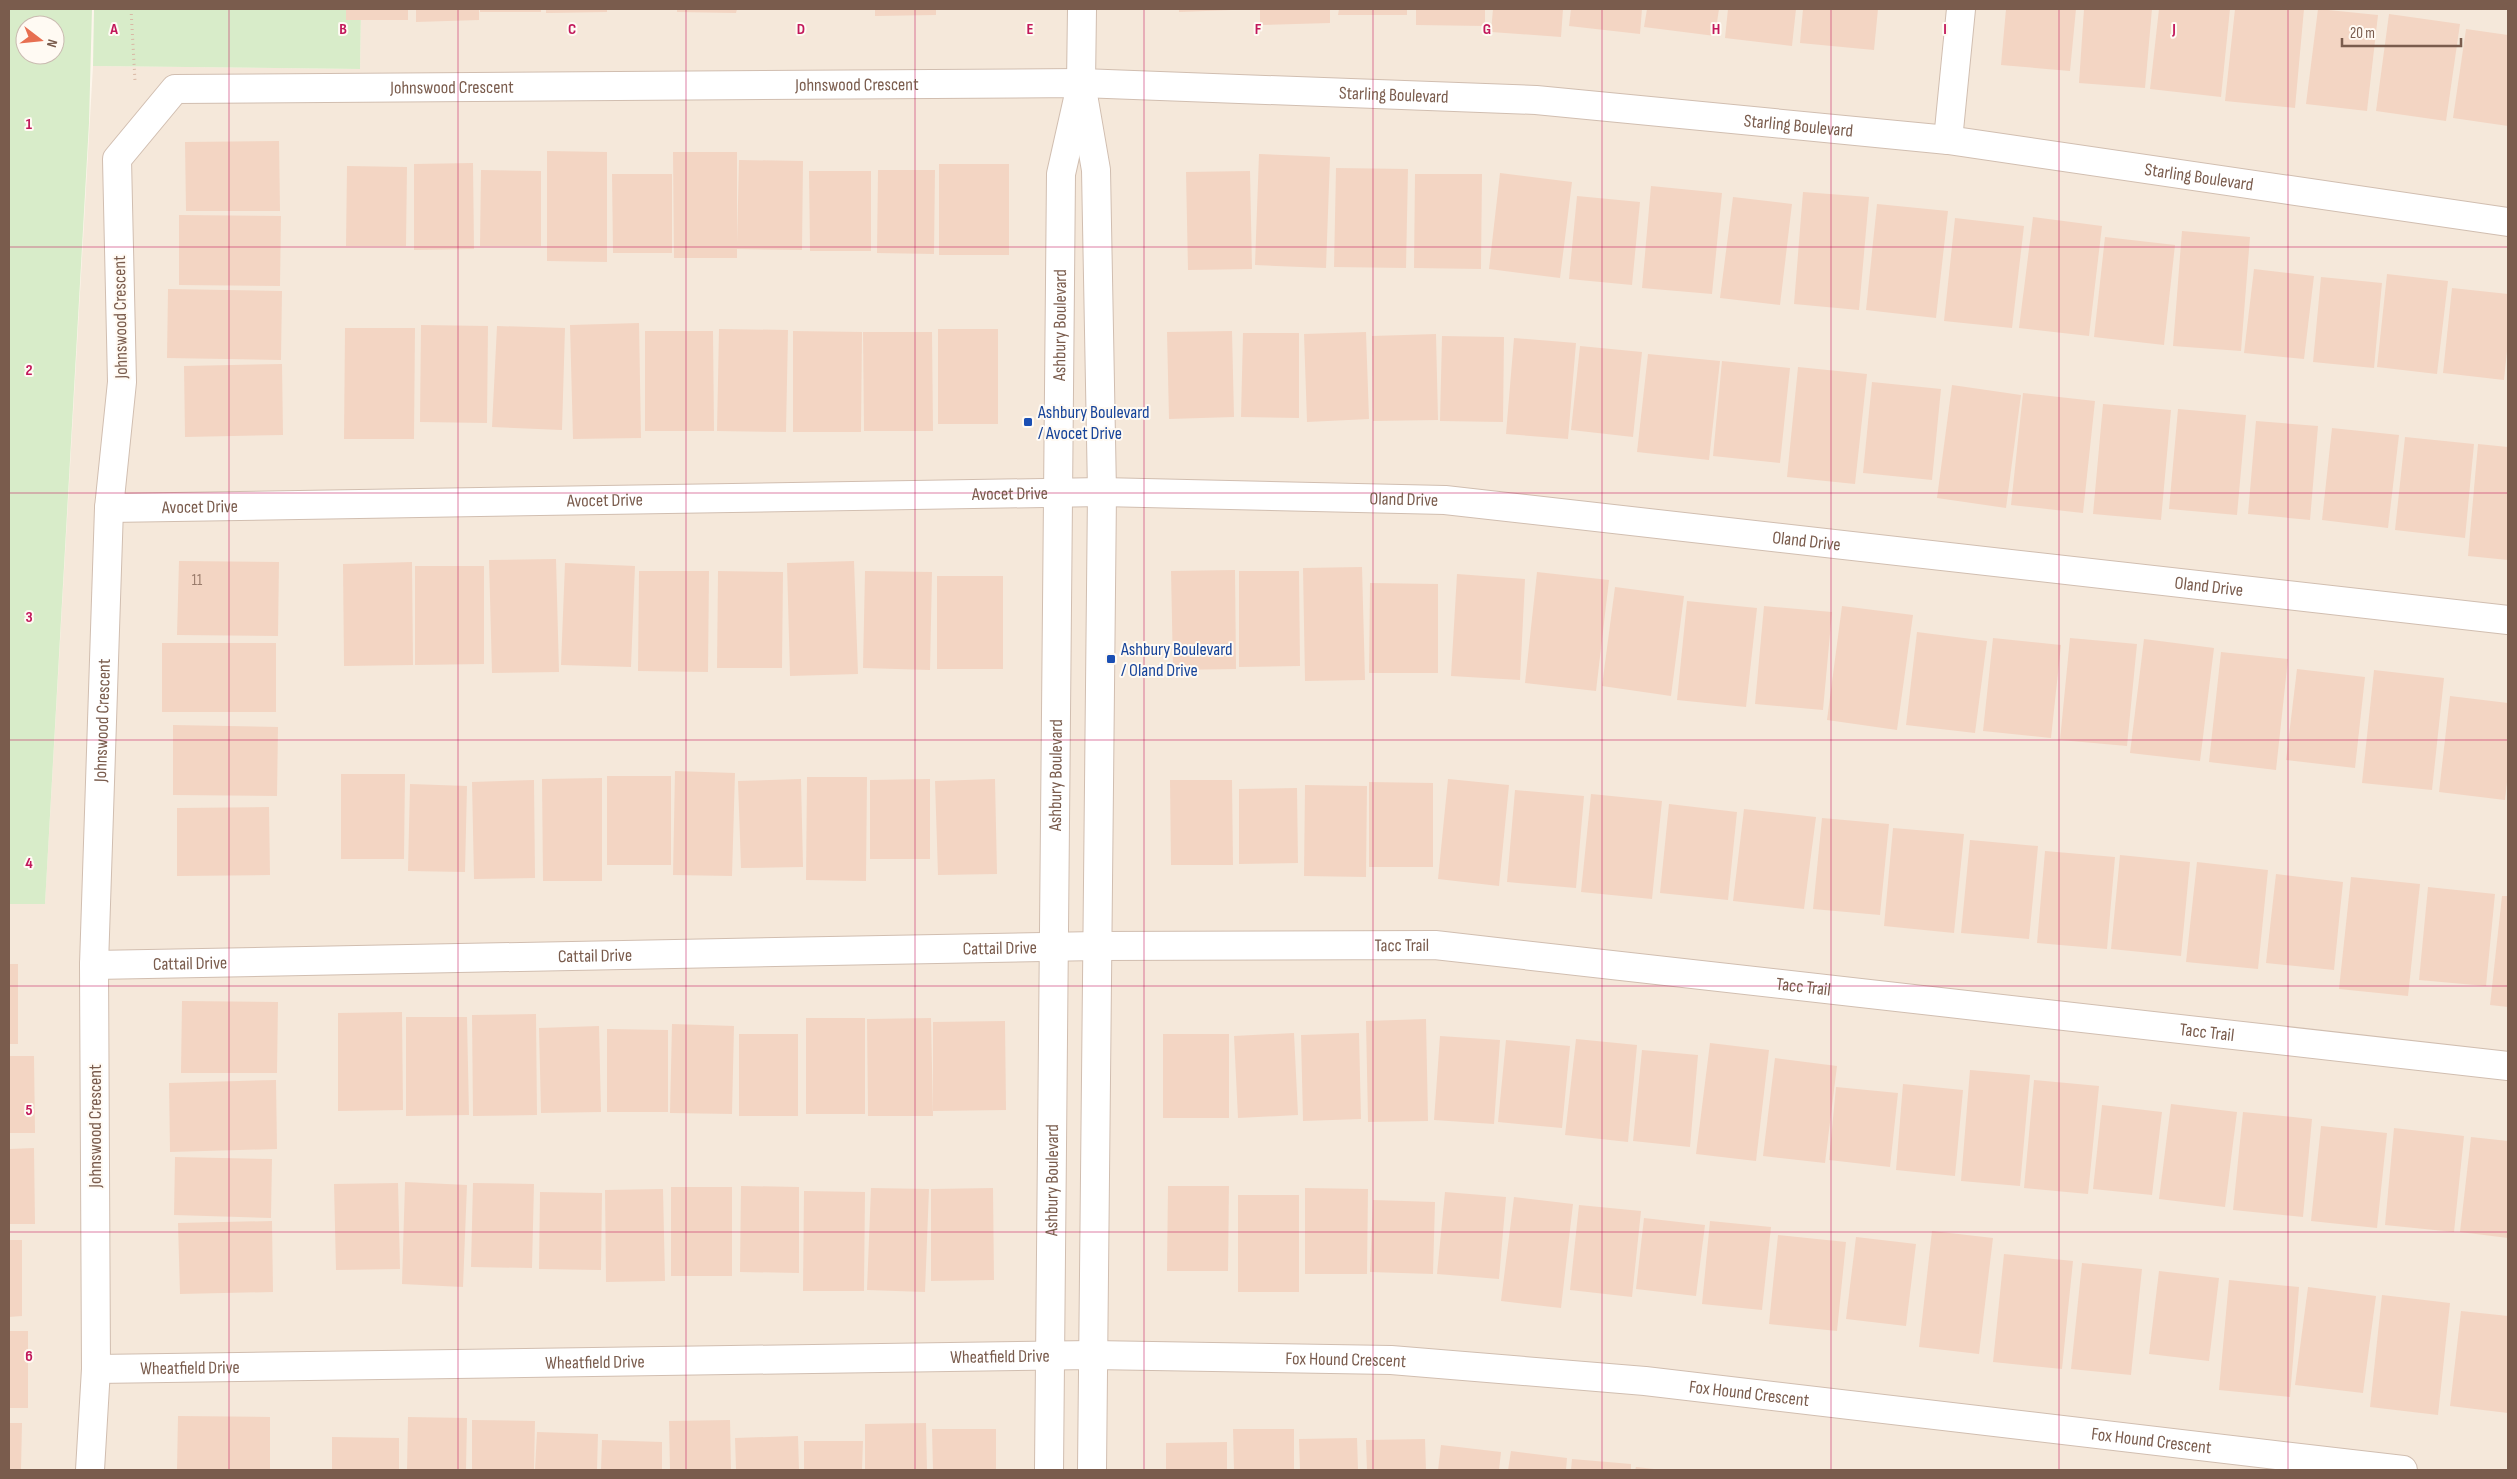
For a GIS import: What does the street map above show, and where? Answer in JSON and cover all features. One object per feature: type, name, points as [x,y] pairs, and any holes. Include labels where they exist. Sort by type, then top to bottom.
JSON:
[{"type":"street","name":"Ashbury Boulevard","points":[[1082,9],[1081,83],[1096,170],[1102,492],[1092,1470]]},
{"type":"street","points":[[1948,140],[1961,9]]},
{"type":"street","name":"Johnswood Crescent","points":[[90,1470],[96,1369],[94,965],[109,508],[122,382],[117,160],[175,89],[1081,83]]},
{"type":"street","name":"Ashbury Boulevard","points":[[1048,1470],[1061,174],[1081,83]]},
{"type":"street","name":"Starling Boulevard","points":[[1081,83],[1536,100],[1948,140],[2508,222]]},
{"type":"street","name":"Avocet Drive","points":[[109,508],[1102,492]]},
{"type":"street","name":"Oland Drive","points":[[1102,492],[1445,500],[2508,620]]},
{"type":"street","name":"Tacc Trail","points":[[1097,946],[1435,945],[2508,1066]]},
{"type":"street","name":"Cattail Drive","points":[[94,965],[1097,946]]},
{"type":"street","name":"Wheatfield Drive","points":[[96,1369],[1093,1355]]},
{"type":"street","name":"Fox Hound Crescent","points":[[1093,1355],[1391,1360],[1645,1381],[2403,1470]]},
{"type":"path","points":[[131,9],[138,134]]},
{"type":"shaded area","points":[[361,9],[2508,9],[2508,1470],[9,1470],[9,904],[45,904],[93,66],[360,69]]},
{"type":"green space","points":[[9,9],[92,9],[89,123],[45,904],[9,904]]},
{"type":"green space","points":[[94,9],[361,9],[360,69],[93,66]]},
{"type":"building","points":[[346,9],[408,9],[408,20],[346,20]]},
{"type":"building","points":[[416,9],[479,9],[479,20],[416,22]]},
{"type":"building","points":[[480,9],[541,9],[541,12],[480,12]]},
{"type":"building","points":[[546,9],[607,9],[607,12],[546,13]]},
{"type":"building","points":[[677,9],[737,9],[736,13],[677,12]]},
{"type":"building","points":[[875,9],[936,9],[936,15],[875,16]]},
{"type":"building","points":[[1179,9],[1232,9],[1232,10],[1179,12]]},
{"type":"building","points":[[1260,9],[1330,9],[1330,23],[1260,25]]},
{"type":"building","points":[[1339,9],[1407,9],[1407,15],[1338,15]]},
{"type":"building","points":[[1416,9],[1485,9],[1485,26],[1416,25]]},
{"type":"building","points":[[1493,9],[1563,9],[1561,37],[1491,32]]},
{"type":"building","points":[[1571,9],[1642,9],[1640,34],[1569,26]]},
{"type":"building","points":[[1647,9],[1719,9],[1715,36],[1644,27]]},
{"type":"building","points":[[1728,9],[1796,9],[1792,46],[1725,38]]},
{"type":"building","points":[[1803,9],[1878,9],[1874,50],[1800,43]]},
{"type":"building","points":[[2006,9],[2076,9],[2070,71],[2001,65]]},
{"type":"building","points":[[2084,9],[2152,9],[2145,88],[2079,83]]},
{"type":"building","points":[[2159,9],[2230,9],[2221,97],[2150,89]]},
{"type":"building","points":[[2235,9],[2304,9],[2295,108],[2225,101]]},
{"type":"building","points":[[2318,9],[2378,15],[2367,111],[2306,104]]},
{"type":"building","points":[[2389,14],[2460,24],[2446,121],[2376,111]]},
{"type":"building","points":[[2466,29],[2508,35],[2508,126],[2453,118]]},
{"type":"building","points":[[279,141],[280,211],[186,211],[185,142]]},
{"type":"building","points":[[547,151],[607,152],[607,262],[547,261]]},
{"type":"building","points":[[673,152],[737,152],[737,244],[739,160],[803,161],[802,250],[737,249],[737,258],[674,258]]},
{"type":"building","points":[[1259,154],[1330,157],[1326,268],[1255,265]]},
{"type":"building","points":[[473,163],[474,249],[414,250],[414,164]]},
{"type":"building","points":[[939,164],[1009,164],[1009,255],[939,255]]},
{"type":"building","points":[[347,166],[407,167],[406,246],[346,246]]},
{"type":"building","points":[[1336,168],[1408,169],[1406,268],[1334,267]]},
{"type":"building","points":[[481,170],[541,171],[541,246],[480,246]]},
{"type":"building","points":[[878,170],[935,170],[934,254],[877,253]]},
{"type":"building","points":[[809,171],[871,171],[871,251],[810,251]]},
{"type":"building","points":[[1250,171],[1252,269],[1188,270],[1186,172]]},
{"type":"building","points":[[1500,173],[1572,182],[1560,278],[1489,269]]},
{"type":"building","points":[[612,174],[672,174],[672,253],[613,253]]},
{"type":"building","points":[[1415,174],[1482,174],[1481,269],[1414,268]]},
{"type":"building","points":[[1651,186],[1722,193],[1712,294],[1642,288]]},
{"type":"building","points":[[1803,192],[1869,197],[1859,310],[1794,304]]},
{"type":"building","points":[[1577,196],[1640,202],[1632,285],[1569,279]]},
{"type":"building","points":[[1733,197],[1792,204],[1780,305],[1720,298]]},
{"type":"building","points":[[1877,204],[1948,211],[1936,318],[1866,310]]},
{"type":"building","points":[[179,215],[281,216],[280,286],[179,285]]},
{"type":"building","points":[[2033,217],[2102,226],[2089,336],[2019,328]]},
{"type":"building","points":[[1955,218],[2024,226],[2012,328],[1944,321]]},
{"type":"building","points":[[2182,231],[2250,237],[2241,351],[2173,346]]},
{"type":"building","points":[[2105,237],[2175,245],[2164,345],[2094,337]]},
{"type":"building","points":[[2254,269],[2314,276],[2304,359],[2244,353]]},
{"type":"building","points":[[2387,274],[2448,281],[2437,374],[2377,367]]},
{"type":"building","points":[[2321,277],[2382,283],[2374,368],[2313,362]]},
{"type":"building","points":[[2452,288],[2508,294],[2508,341],[2504,380],[2443,373]]},
{"type":"building","points":[[168,289],[282,291],[281,360],[167,358]]},
{"type":"building","points":[[639,323],[641,438],[573,439],[570,325]]},
{"type":"building","points":[[421,325],[488,326],[487,423],[420,422]]},
{"type":"building","points":[[497,326],[565,328],[562,430],[492,427]]},
{"type":"building","points":[[345,328],[415,328],[414,439],[344,439]]},
{"type":"building","points":[[719,329],[788,330],[786,432],[717,431]]},
{"type":"building","points":[[938,329],[998,329],[998,424],[938,424]]},
{"type":"building","points":[[645,331],[713,331],[714,431],[645,431]]},
{"type":"building","points":[[793,331],[862,332],[861,432],[793,432]]},
{"type":"building","points":[[1232,331],[1234,417],[1169,419],[1167,332]]},
{"type":"building","points":[[863,332],[932,332],[933,431],[864,431]]},
{"type":"building","points":[[1366,332],[1369,419],[1307,422],[1304,334]]},
{"type":"building","points":[[1243,333],[1299,333],[1299,418],[1241,417]]},
{"type":"building","points":[[1436,334],[1438,420],[1373,421],[1372,336]]},
{"type":"building","points":[[1442,336],[1504,337],[1503,422],[1440,421]]},
{"type":"building","points":[[1514,338],[1576,343],[1568,439],[1506,434]]},
{"type":"building","points":[[1580,346],[1642,352],[1633,437],[1571,430]]},
{"type":"building","points":[[1648,354],[1720,361],[1709,460],[1637,452]]},
{"type":"building","points":[[1722,361],[1790,368],[1780,463],[1713,456]]},
{"type":"building","points":[[282,364],[283,435],[185,437],[184,366]]},
{"type":"building","points":[[1798,367],[1867,374],[1855,484],[1787,477]]},
{"type":"building","points":[[1872,382],[1941,389],[1932,480],[1863,473]]},
{"type":"building","points":[[1952,385],[2021,395],[2006,508],[1937,498]]},
{"type":"building","points":[[2023,393],[2095,401],[2083,513],[2011,505]]},
{"type":"building","points":[[2103,404],[2171,410],[2161,520],[2093,514]]},
{"type":"building","points":[[2178,409],[2246,415],[2237,515],[2169,509]]},
{"type":"building","points":[[2256,421],[2318,426],[2310,520],[2248,514]]},
{"type":"building","points":[[2332,428],[2399,435],[2388,528],[2322,520]]},
{"type":"building","points":[[2405,437],[2474,444],[2465,538],[2395,530]]},
{"type":"building","points":[[2478,444],[2508,447],[2508,560],[2468,556]]},
{"type":"building","points":[[556,559],[559,672],[492,673],[489,560]]},
{"type":"building","points":[[179,561],[279,562],[278,636],[177,635]]},
{"type":"building","points":[[854,561],[858,674],[790,676],[787,563]]},
{"type":"building","points":[[412,562],[413,665],[344,666],[343,564]]},
{"type":"building","points":[[565,563],[635,566],[631,667],[561,665]]},
{"type":"building","points":[[415,566],[484,566],[484,664],[415,665]]},
{"type":"building","points":[[1362,567],[1365,680],[1305,681],[1303,568]]},
{"type":"building","points":[[1235,570],[1236,669],[1173,670],[1171,571]]},
{"type":"building","points":[[639,571],[709,571],[708,672],[638,671]]},
{"type":"building","points":[[718,571],[783,572],[782,668],[717,668]]},
{"type":"building","points":[[865,571],[932,572],[930,670],[863,668]]},
{"type":"building","points":[[1239,571],[1299,571],[1300,666],[1239,667]]},
{"type":"building","points":[[1537,572],[1609,580],[1596,691],[1525,683]]},
{"type":"building","points":[[1457,574],[1525,579],[1520,680],[1451,676]]},
{"type":"building","points":[[937,576],[1003,576],[1003,669],[937,669]]},
{"type":"building","points":[[1370,583],[1438,584],[1438,673],[1369,673]]},
{"type":"building","points":[[1615,587],[1684,596],[1671,696],[1602,686]]},
{"type":"building","points":[[1687,601],[1757,608],[1746,707],[1677,700]]},
{"type":"building","points":[[1764,606],[1832,612],[1823,710],[1755,704]]},
{"type":"building","points":[[1842,606],[1913,615],[1897,730],[1827,720]]},
{"type":"building","points":[[1917,632],[1987,641],[1975,733],[1906,725]]},
{"type":"building","points":[[1993,638],[2061,645],[2051,738],[1983,731]]},
{"type":"building","points":[[2070,638],[2137,644],[2127,746],[2060,740]]},
{"type":"building","points":[[2144,639],[2214,648],[2200,761],[2130,753]]},
{"type":"building","points":[[162,643],[276,643],[276,712],[162,712]]},
{"type":"building","points":[[2221,652],[2288,659],[2276,770],[2209,762]]},
{"type":"building","points":[[2297,669],[2365,677],[2355,768],[2286,760]]},
{"type":"building","points":[[2374,670],[2444,678],[2432,790],[2362,783]]},
{"type":"building","points":[[2450,696],[2508,703],[2508,773],[2505,800],[2439,792]]},
{"type":"building","points":[[173,725],[278,727],[277,796],[173,795]]},
{"type":"building","points":[[675,771],[735,773],[732,876],[673,875]]},
{"type":"building","points":[[341,774],[405,774],[404,859],[341,859]]},
{"type":"building","points":[[607,776],[671,776],[671,865],[607,865]]},
{"type":"building","points":[[807,777],[867,777],[866,881],[806,880]]},
{"type":"building","points":[[602,778],[602,881],[543,881],[542,779]]},
{"type":"building","points":[[801,779],[803,867],[741,868],[738,781]]},
{"type":"building","points":[[930,779],[930,859],[870,859],[870,780]]},
{"type":"building","points":[[995,779],[997,874],[938,875],[935,781]]},
{"type":"building","points":[[1448,779],[1509,785],[1499,886],[1438,879]]},
{"type":"building","points":[[534,780],[535,878],[474,879],[472,782]]},
{"type":"building","points":[[1170,780],[1232,780],[1233,865],[1171,865]]},
{"type":"building","points":[[1369,782],[1433,783],[1433,867],[1369,867]]},
{"type":"building","points":[[410,784],[467,786],[465,872],[408,871]]},
{"type":"building","points":[[1305,785],[1367,786],[1366,877],[1304,876]]},
{"type":"building","points":[[1297,788],[1298,863],[1239,864],[1239,789]]},
{"type":"building","points":[[1515,790],[1584,796],[1576,888],[1507,882]]},
{"type":"building","points":[[1591,794],[1662,801],[1652,899],[1581,892]]},
{"type":"building","points":[[1669,804],[1737,812],[1728,900],[1660,893]]},
{"type":"building","points":[[269,807],[270,875],[177,876],[177,808]]},
{"type":"building","points":[[1744,809],[1816,817],[1804,909],[1733,901]]},
{"type":"building","points":[[1822,818],[1889,824],[1880,915],[1813,909]]},
{"type":"building","points":[[1893,828],[1964,834],[1954,933],[1884,926]]},
{"type":"building","points":[[1970,840],[2038,846],[2029,939],[1961,933]]},
{"type":"building","points":[[2045,851],[2115,857],[2107,949],[2037,943]]},
{"type":"building","points":[[2120,855],[2190,862],[2181,956],[2111,949]]},
{"type":"building","points":[[2197,862],[2268,870],[2258,969],[2186,962]]},
{"type":"building","points":[[2276,874],[2343,882],[2334,970],[2266,963]]},
{"type":"building","points":[[2351,877],[2420,884],[2408,996],[2339,989]]},
{"type":"building","points":[[2428,887],[2495,894],[2486,986],[2419,980]]},
{"type":"building","points":[[2502,896],[2508,896],[2508,1007],[2490,1005]]},
{"type":"building","points":[[9,964],[18,964],[18,1044],[9,1044]]},
{"type":"building","points":[[182,1001],[278,1002],[277,1073],[181,1073]]},
{"type":"building","points":[[402,1012],[403,1110],[338,1111],[338,1013]]},
{"type":"building","points":[[536,1014],[537,1115],[473,1116],[472,1015]]},
{"type":"building","points":[[406,1017],[467,1017],[469,1115],[406,1116]]},
{"type":"building","points":[[806,1018],[865,1018],[865,1114],[806,1114]]},
{"type":"building","points":[[931,1018],[933,1116],[868,1116],[867,1019]]},
{"type":"building","points":[[1426,1019],[1428,1121],[1368,1122],[1366,1021]]},
{"type":"building","points":[[1005,1021],[1006,1110],[933,1111],[933,1022]]},
{"type":"building","points":[[672,1024],[734,1026],[732,1114],[670,1113]]},
{"type":"building","points":[[599,1026],[601,1112],[541,1113],[539,1028]]},
{"type":"building","points":[[607,1029],[668,1030],[668,1112],[607,1112]]},
{"type":"building","points":[[1294,1033],[1298,1115],[1238,1118],[1234,1036]]},
{"type":"building","points":[[1359,1033],[1361,1119],[1303,1121],[1301,1035]]},
{"type":"building","points":[[739,1034],[798,1034],[798,1116],[739,1116]]},
{"type":"building","points":[[1163,1034],[1229,1034],[1229,1118],[1163,1118]]},
{"type":"building","points":[[1440,1036],[1500,1040],[1494,1124],[1434,1120]]},
{"type":"building","points":[[1576,1039],[1637,1045],[1628,1142],[1565,1135]]},
{"type":"building","points":[[1506,1040],[1570,1046],[1562,1128],[1498,1122]]},
{"type":"building","points":[[1710,1043],[1769,1050],[1756,1161],[1696,1154]]},
{"type":"building","points":[[1642,1050],[1698,1055],[1690,1147],[1633,1141]]},
{"type":"building","points":[[9,1056],[34,1056],[35,1133],[9,1133]]},
{"type":"building","points":[[1775,1058],[1837,1066],[1825,1163],[1763,1156]]},
{"type":"building","points":[[1970,1070],[2030,1075],[2020,1186],[1961,1181]]},
{"type":"building","points":[[276,1080],[277,1149],[170,1152],[169,1083]]},
{"type":"building","points":[[2034,1080],[2099,1086],[2088,1194],[2024,1188]]},
{"type":"building","points":[[1903,1084],[1963,1090],[1955,1176],[1896,1170]]},
{"type":"building","points":[[1836,1087],[1898,1093],[1890,1167],[1829,1160]]},
{"type":"building","points":[[2171,1104],[2237,1112],[2225,1207],[2159,1199]]},
{"type":"building","points":[[2102,1105],[2162,1112],[2152,1195],[2093,1189]]},
{"type":"building","points":[[2243,1112],[2312,1119],[2303,1217],[2233,1210]]},
{"type":"building","points":[[2321,1126],[2387,1133],[2377,1228],[2311,1221]]},
{"type":"building","points":[[2394,1128],[2464,1136],[2454,1232],[2385,1225]]},
{"type":"building","points":[[2471,1137],[2508,1141],[2508,1238],[2460,1232]]},
{"type":"building","points":[[34,1148],[35,1224],[9,1224],[9,1149]]},
{"type":"building","points":[[175,1157],[272,1159],[271,1218],[174,1215]]},
{"type":"building","points":[[405,1182],[467,1185],[463,1287],[402,1284]]},
{"type":"building","points":[[398,1183],[400,1269],[336,1270],[334,1184]]},
{"type":"building","points":[[473,1183],[534,1184],[532,1268],[471,1267]]},
{"type":"building","points":[[741,1186],[799,1187],[799,1273],[740,1272]]},
{"type":"building","points":[[1168,1186],[1229,1186],[1228,1271],[1167,1271]]},
{"type":"building","points":[[671,1187],[732,1187],[732,1276],[671,1276]]},
{"type":"building","points":[[871,1188],[929,1189],[925,1292],[867,1290]]},
{"type":"building","points":[[993,1188],[994,1280],[931,1281],[931,1189]]},
{"type":"building","points":[[1305,1188],[1368,1189],[1367,1274],[1305,1274]]},
{"type":"building","points":[[663,1189],[665,1281],[606,1282],[605,1190]]},
{"type":"building","points":[[804,1191],[865,1192],[864,1291],[803,1291]]},
{"type":"building","points":[[540,1192],[602,1193],[601,1270],[539,1269]]},
{"type":"building","points":[[1445,1192],[1506,1197],[1499,1279],[1437,1274]]},
{"type":"building","points":[[1238,1195],[1299,1195],[1299,1292],[1238,1292]]},
{"type":"building","points":[[1514,1197],[1573,1204],[1561,1308],[1501,1301]]},
{"type":"building","points":[[1373,1200],[1435,1202],[1433,1274],[1370,1272]]},
{"type":"building","points":[[1579,1205],[1641,1211],[1632,1297],[1570,1290]]},
{"type":"building","points":[[1644,1218],[1705,1225],[1696,1296],[1636,1289]]},
{"type":"building","points":[[272,1221],[273,1292],[180,1294],[178,1223]]},
{"type":"building","points":[[1710,1221],[1771,1227],[1762,1310],[1702,1304]]},
{"type":"building","points":[[1932,1231],[1993,1238],[1979,1354],[1919,1347]]},
{"type":"building","points":[[1778,1235],[1846,1242],[1837,1331],[1769,1324]]},
{"type":"building","points":[[1856,1237],[1916,1244],[1906,1326],[1846,1319]]},
{"type":"building","points":[[9,1240],[22,1240],[22,1316],[9,1317]]},
{"type":"building","points":[[2004,1254],[2073,1261],[2062,1369],[1993,1362]]},
{"type":"building","points":[[2082,1263],[2142,1269],[2131,1375],[2071,1369]]},
{"type":"building","points":[[2159,1271],[2219,1278],[2209,1361],[2149,1354]]},
{"type":"building","points":[[2229,1280],[2299,1287],[2290,1397],[2219,1390]]},
{"type":"building","points":[[2308,1287],[2376,1296],[2363,1393],[2295,1385]]},
{"type":"building","points":[[2382,1295],[2450,1303],[2438,1415],[2370,1407]]},
{"type":"building","points":[[2461,1311],[2508,1316],[2508,1413],[2450,1406]]},
{"type":"building","points":[[9,1331],[28,1331],[28,1408],[9,1408]]},
{"type":"building","points":[[178,1416],[270,1417],[270,1470],[177,1470]]},
{"type":"building","points":[[408,1417],[467,1418],[466,1470],[407,1470]]},
{"type":"building","points":[[472,1420],[535,1421],[534,1470],[472,1470]]},
{"type":"building","points":[[730,1420],[731,1470],[670,1470],[669,1421]]},
{"type":"building","points":[[9,1423],[22,1423],[21,1470],[9,1470]]},
{"type":"building","points":[[926,1423],[927,1470],[865,1470],[865,1424]]},
{"type":"building","points":[[932,1429],[996,1429],[996,1470],[933,1470]]},
{"type":"building","points":[[1233,1429],[1294,1429],[1294,1470],[1234,1470]]},
{"type":"building","points":[[537,1432],[598,1434],[597,1470],[535,1470]]},
{"type":"building","points":[[798,1436],[799,1470],[736,1470],[735,1438]]},
{"type":"building","points":[[332,1437],[399,1438],[399,1470],[332,1470]]},
{"type":"building","points":[[1357,1438],[1358,1470],[1300,1470],[1299,1439]]},
{"type":"building","points":[[1425,1439],[1426,1470],[1367,1470],[1366,1440]]},
{"type":"building","points":[[602,1440],[662,1442],[662,1470],[601,1470]]},
{"type":"building","points":[[804,1441],[863,1441],[862,1470],[804,1470]]},
{"type":"building","points":[[1227,1442],[1227,1470],[1166,1470],[1166,1443]]},
{"type":"building","points":[[1441,1445],[1501,1452],[1499,1470],[1438,1470]]},
{"type":"building","points":[[1511,1451],[1567,1458],[1566,1470],[1508,1470]]},
{"type":"building","points":[[1572,1459],[1631,1464],[1631,1470],[1571,1470]]},
{"type":"building","points":[[1636,1467],[1654,1469],[1654,1470],[1635,1470]]},
{"type":"place","name":"Ashbury Boulevard / Avocet Drive","points":[[1028,422]]},
{"type":"place","name":"Ashbury Boulevard / Oland Drive","points":[[1111,659]]}]
